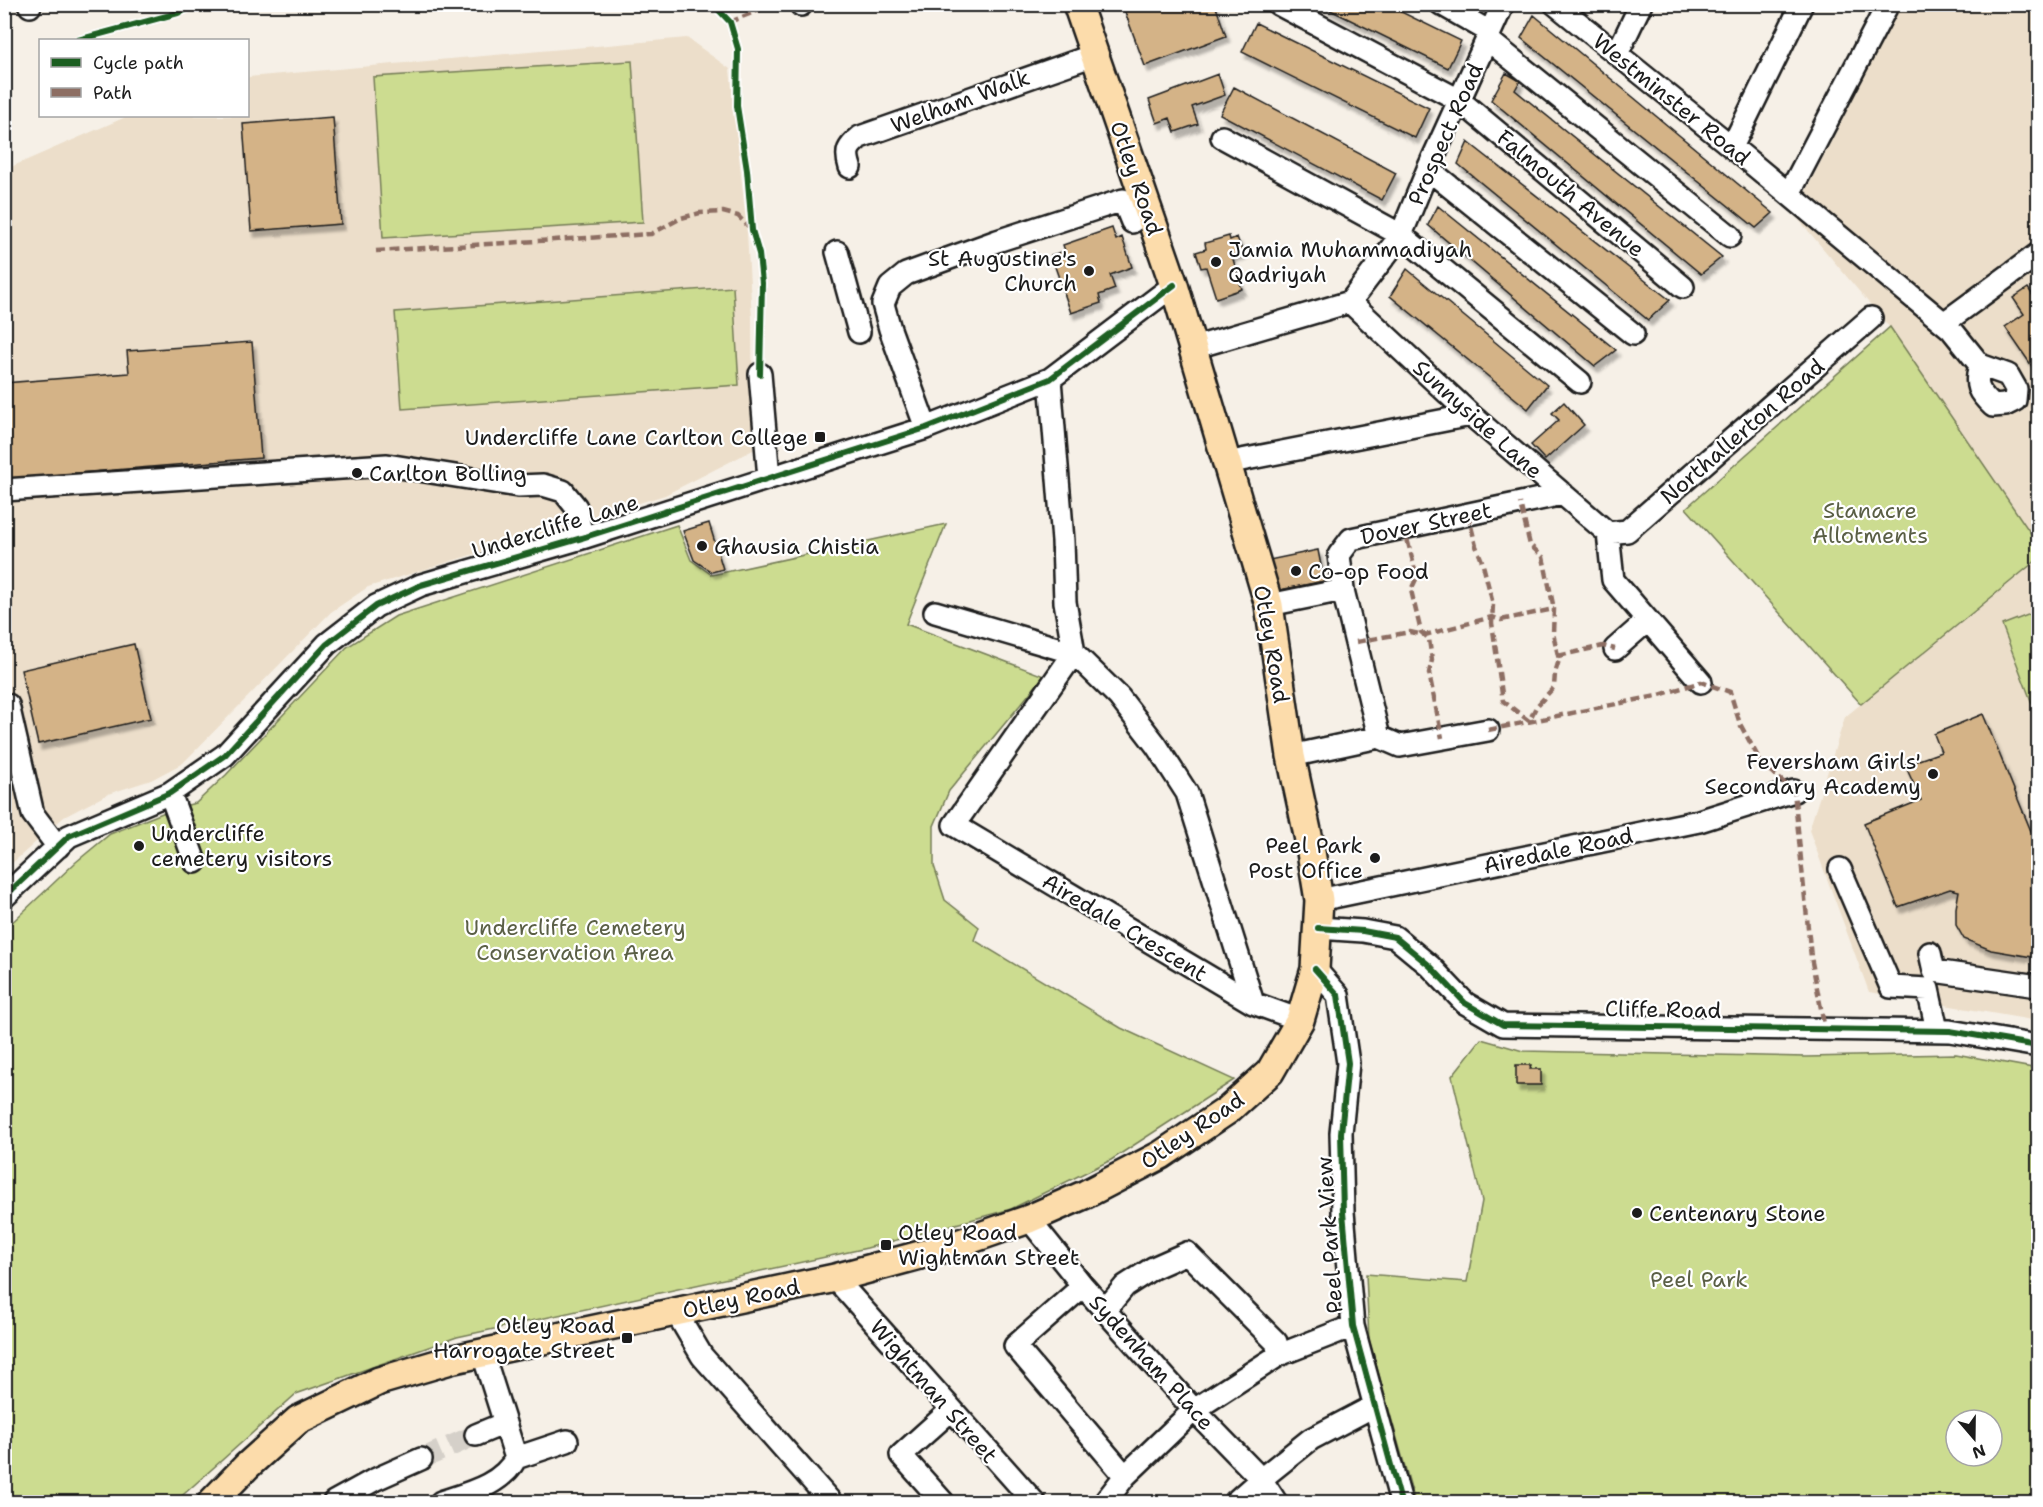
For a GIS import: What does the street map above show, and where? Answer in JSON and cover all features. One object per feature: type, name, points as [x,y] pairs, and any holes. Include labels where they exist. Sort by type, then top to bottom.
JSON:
[{"type":"main road","name":"Otley Road","points":[[212,1503],[247,1466],[298,1420],[379,1381],[454,1359],[835,1278],[946,1248],[1029,1219],[1086,1194],[1161,1155],[1228,1110],[1270,1072],[1300,1020],[1315,969],[1319,900],[1291,756],[1269,605],[1174,285],[1077,4]]},
{"type":"street","name":"Falmouth Avenue","points":[[1278,4],[1460,100],[1683,287]]},
{"type":"street","points":[[1441,4],[1489,35],[1730,236]]},
{"type":"street","name":"Prospect Road","points":[[1350,302],[1401,235],[1428,169],[1503,4]]},
{"type":"street","name":"Westminster Road","points":[[1555,4],[1944,323],[1980,365]]},
{"type":"street","points":[[1617,54],[1641,4]]},
{"type":"street","points":[[1732,147],[1802,4]]},
{"type":"street","points":[[1789,194],[1888,4]]},
{"type":"street","name":"Welham Walk","points":[[850,167],[847,158],[849,147],[860,137],[1094,55]]},
{"type":"street","points":[[1222,137],[1401,235],[1580,381]]},
{"type":"street","points":[[1428,169],[1633,334]]},
{"type":"street","points":[[837,252],[857,323],[883,304],[890,287],[906,274],[1123,200],[1132,222]]},
{"type":"street","points":[[1944,323],[2038,254]]},
{"type":"street","name":"Undercliffe Lane","points":[[6,891],[69,836],[170,794],[225,755],[327,644],[376,606],[421,585],[582,538],[926,428],[1050,379],[1174,285]]},
{"type":"street","points":[[1193,348],[1350,302]]},
{"type":"street","name":"Sunnyside Lane","points":[[1350,302],[1471,415],[1608,532]]},
{"type":"street","points":[[883,304],[926,428]]},
{"type":"street","name":"Northallerton Road","points":[[1608,532],[1627,531],[1871,318]]},
{"type":"street","points":[[759,374],[769,478]]},
{"type":"street","points":[[1050,379],[1063,541],[1065,602],[1074,653]]},
{"type":"street","points":[[1226,463],[1471,415]]},
{"type":"street","points":[[4,490],[387,465],[518,486],[543,485],[563,491],[576,507],[582,538]]},
{"type":"street","name":"Dover Street","points":[[1378,737],[1343,590],[1339,555],[1351,538],[1563,494]]},
{"type":"street","points":[[1608,532],[1613,580],[1701,682]]},
{"type":"street","points":[[1269,605],[1343,590]]},
{"type":"street","points":[[935,612],[1074,653],[1119,697],[1156,745],[1187,793],[1253,1003]]},
{"type":"street","points":[[1615,649],[1647,621]]},
{"type":"street","name":"Airedale Crescent","points":[[1074,653],[954,825],[1253,1003],[1300,1020]]},
{"type":"street","points":[[8,705],[33,814],[58,847]]},
{"type":"street","points":[[1291,756],[1378,737],[1400,746],[1488,730]]},
{"type":"street","name":"Airedale Road","points":[[1319,900],[1699,821],[1794,791]]},
{"type":"street","points":[[170,794],[195,862]]},
{"type":"street","points":[[1840,869],[1891,987],[1928,989],[1937,1030]]},
{"type":"street","name":"Cliffe Road","points":[[1318,928],[1363,931],[1395,937],[1430,966],[1465,1002],[1503,1025],[1950,1030],[2038,1046]]},
{"type":"street","points":[[1930,953],[1934,971],[2038,986]]},
{"type":"street","name":"Peel Park View","points":[[1315,969],[1338,995],[1348,1063],[1341,1133],[1343,1212],[1353,1326],[1401,1503]]},
{"type":"street","name":"Sydenham Place","points":[[1029,1219],[1083,1286],[1194,1410],[1261,1479],[1276,1503]]},
{"type":"street","points":[[1105,1310],[1125,1286],[1154,1268],[1186,1253],[1276,1342],[1279,1355]]},
{"type":"street","name":"Wightman Street","points":[[835,1278],[1034,1503]]},
{"type":"street","points":[[1083,1286],[1015,1346],[1125,1476]]},
{"type":"street","points":[[676,1312],[702,1356],[831,1503]]},
{"type":"street","points":[[1105,1503],[1125,1476],[1194,1410],[1279,1355],[1353,1326]]},
{"type":"street","points":[[441,1503],[478,1490],[502,1476],[511,1468],[516,1458],[483,1354]]},
{"type":"street","points":[[1235,1503],[1311,1439],[1374,1406]]},
{"type":"street","points":[[943,1503],[901,1455],[951,1410]]},
{"type":"street","points":[[476,1435],[505,1423]]},
{"type":"street","points":[[516,1458],[567,1441]]},
{"type":"street","points":[[334,1503],[374,1480],[421,1459]]},
{"type":"shaded area","points":[[2000,4],[2007,9],[2013,5],[2038,5],[2038,544],[1890,328],[1794,214],[1901,5]]},
{"type":"shaded area","name":"Carlton Bolling","points":[[687,38],[730,69],[747,233],[752,318],[753,450],[665,495],[368,587],[331,612],[183,763],[151,780],[108,794],[64,817],[9,866],[4,846],[4,170],[126,117],[249,117],[249,77]]},
{"type":"shaded area","name":"Feversham Girls' Secondary Academy","points":[[2038,559],[2038,1021],[1869,992],[1809,830],[1845,717]]},
{"type":"green space","points":[[632,61],[643,222],[383,238],[373,77]]},
{"type":"green space","points":[[733,287],[739,385],[402,409],[395,312]]},
{"type":"green space","name":"Stanacre Allotments","points":[[1890,327],[2038,544],[2038,559],[1861,704],[1686,508]]},
{"type":"green space","name":"Undercliffe Cemetery Conservation Area","points":[[946,524],[906,624],[1044,676],[949,791],[934,826],[934,866],[945,900],[979,927],[974,940],[1121,1028],[1234,1080],[1111,1160],[1011,1209],[867,1248],[457,1337],[296,1394],[175,1502],[5,1502],[5,929],[76,862],[110,834],[175,808],[196,803],[226,775],[347,647],[396,616],[677,525],[691,560],[712,575]]},
{"type":"green space","points":[[2038,611],[2038,719],[2002,625]]},
{"type":"green space","name":"Peel Park","points":[[1481,1039],[1523,1051],[1806,1057],[1956,1054],[2038,1069],[2038,1502],[1415,1502],[1369,1340],[1366,1274],[1467,1282],[1482,1201],[1452,1076]]},
{"type":"building","points":[[1122,4],[1215,4],[1226,36],[1145,66]]},
{"type":"building","points":[[1318,4],[1385,4],[1461,41],[1448,68]]},
{"type":"building","points":[[1534,15],[1773,213],[1756,228],[1521,38]]},
{"type":"building","points":[[1256,23],[1429,108],[1415,138],[1242,52]]},
{"type":"building","points":[[1506,73],[1520,81],[1515,90],[1722,257],[1701,274],[1491,100]]},
{"type":"building","points":[[1218,74],[1225,95],[1192,107],[1198,124],[1175,132],[1170,118],[1157,123],[1149,100]]},
{"type":"building","points":[[1234,87],[1396,173],[1382,200],[1220,114]]},
{"type":"building","points":[[333,117],[341,224],[251,231],[243,124]]},
{"type":"building","points":[[1468,142],[1670,300],[1648,320],[1458,164]]},
{"type":"building","points":[[1438,206],[1616,350],[1595,366],[1428,225]]},
{"type":"building","name":"St Augustine's Church","points":[[1112,228],[1116,240],[1122,237],[1132,267],[1110,275],[1115,289],[1099,295],[1101,303],[1071,313],[1051,255],[1065,251],[1063,245]]},
{"type":"building","name":"Jamia Muhammadiyah Qadriyah","points":[[1229,236],[1230,240],[1237,237],[1243,253],[1232,256],[1242,289],[1216,298],[1206,267],[1201,268],[1196,252],[1206,249],[1205,243]]},
{"type":"building","points":[[1407,269],[1547,385],[1528,409],[1390,296]]},
{"type":"building","points":[[2028,288],[2038,303],[2038,375],[2005,327],[2024,314],[2013,298]]},
{"type":"building","points":[[252,342],[261,458],[4,479],[4,383],[129,373],[127,351]]},
{"type":"building","points":[[1564,402],[1584,425],[1545,460],[1531,445],[1559,420],[1552,413]]},
{"type":"building","name":"Ghausia Chistia","points":[[709,523],[723,569],[712,572],[694,560],[683,531]]},
{"type":"building","name":"Co-op Food","points":[[1318,550],[1324,581],[1275,591],[1269,560]]},
{"type":"building","points":[[134,644],[151,718],[38,744],[21,670]]},
{"type":"building","points":[[1983,714],[2031,831],[2038,828],[2038,958],[1991,950],[1964,939],[1956,925],[1959,891],[1950,889],[1898,907],[1864,823],[1921,800],[1905,765],[1941,752],[1934,734]]},
{"type":"building","points":[[1516,1065],[1531,1065],[1530,1069],[1541,1069],[1541,1085],[1516,1085]]},
{"type":"tunnel","points":[[421,1459],[476,1435]]},
{"type":"marked path","points":[[730,22],[773,4]]},
{"type":"marked path","points":[[794,4],[801,5]]},
{"type":"marked path","points":[[376,251],[651,234],[681,218],[700,213],[723,212],[738,216],[752,230]]},
{"type":"marked path","points":[[1468,514],[1493,604],[1492,623],[1503,701],[1529,721],[1536,707],[1554,687],[1559,660],[1553,633],[1554,609],[1543,557],[1530,545],[1520,503]]},
{"type":"marked path","points":[[1404,527],[1417,577],[1411,590],[1421,632],[1429,639],[1432,660],[1429,673],[1442,738]]},
{"type":"marked path","points":[[1356,642],[1410,632],[1425,635],[1492,617],[1501,620],[1554,609]]},
{"type":"marked path","points":[[1558,656],[1603,646],[1615,649]]},
{"type":"marked path","points":[[1488,730],[1656,696],[1701,682],[1730,692],[1740,724],[1762,764],[1794,791],[1811,957],[1825,1029]]},
{"type":"cycle path","points":[[82,39],[178,13],[199,4]]},
{"type":"cycle path","points":[[713,4],[730,22],[738,49],[737,106],[747,170],[752,230],[759,254],[762,283],[760,374]]},
{"type":"cycle path","points":[[4,897],[69,836],[170,793],[225,755],[327,644],[376,606],[421,585],[582,538],[926,428],[1050,379],[1174,285]]},
{"type":"cycle path","points":[[1318,928],[1363,931],[1395,937],[1430,966],[1465,1003],[1503,1025],[1950,1031],[2038,1046]]},
{"type":"cycle path","points":[[1315,969],[1338,995],[1348,1063],[1341,1133],[1343,1212],[1353,1326],[1401,1502]]},
{"type":"place","name":"Jamia Muhammadiyah Qadriyah","points":[[1216,262]]},
{"type":"place","name":"St Augustine's Church","points":[[1089,271]]},
{"type":"place","name":"Undercliffe Lane Carlton College","points":[[820,437]]},
{"type":"place","name":"Carlton Bolling","points":[[357,473]]},
{"type":"place","name":"Ghausia Chistia","points":[[702,546]]},
{"type":"place","name":"Co-op Food","points":[[1296,571]]},
{"type":"place","name":"Feversham Girls' Secondary Academy","points":[[1933,774]]},
{"type":"place","name":"Undercliffe cemetery visitors","points":[[139,846]]},
{"type":"place","name":"Peel Park Post Office","points":[[1375,858]]},
{"type":"place","name":"Centenary Stone","points":[[1637,1213]]},
{"type":"place","name":"Otley Road Wightman Street","points":[[886,1245]]},
{"type":"place","name":"Otley Road Harrogate Street","points":[[627,1338]]}]
